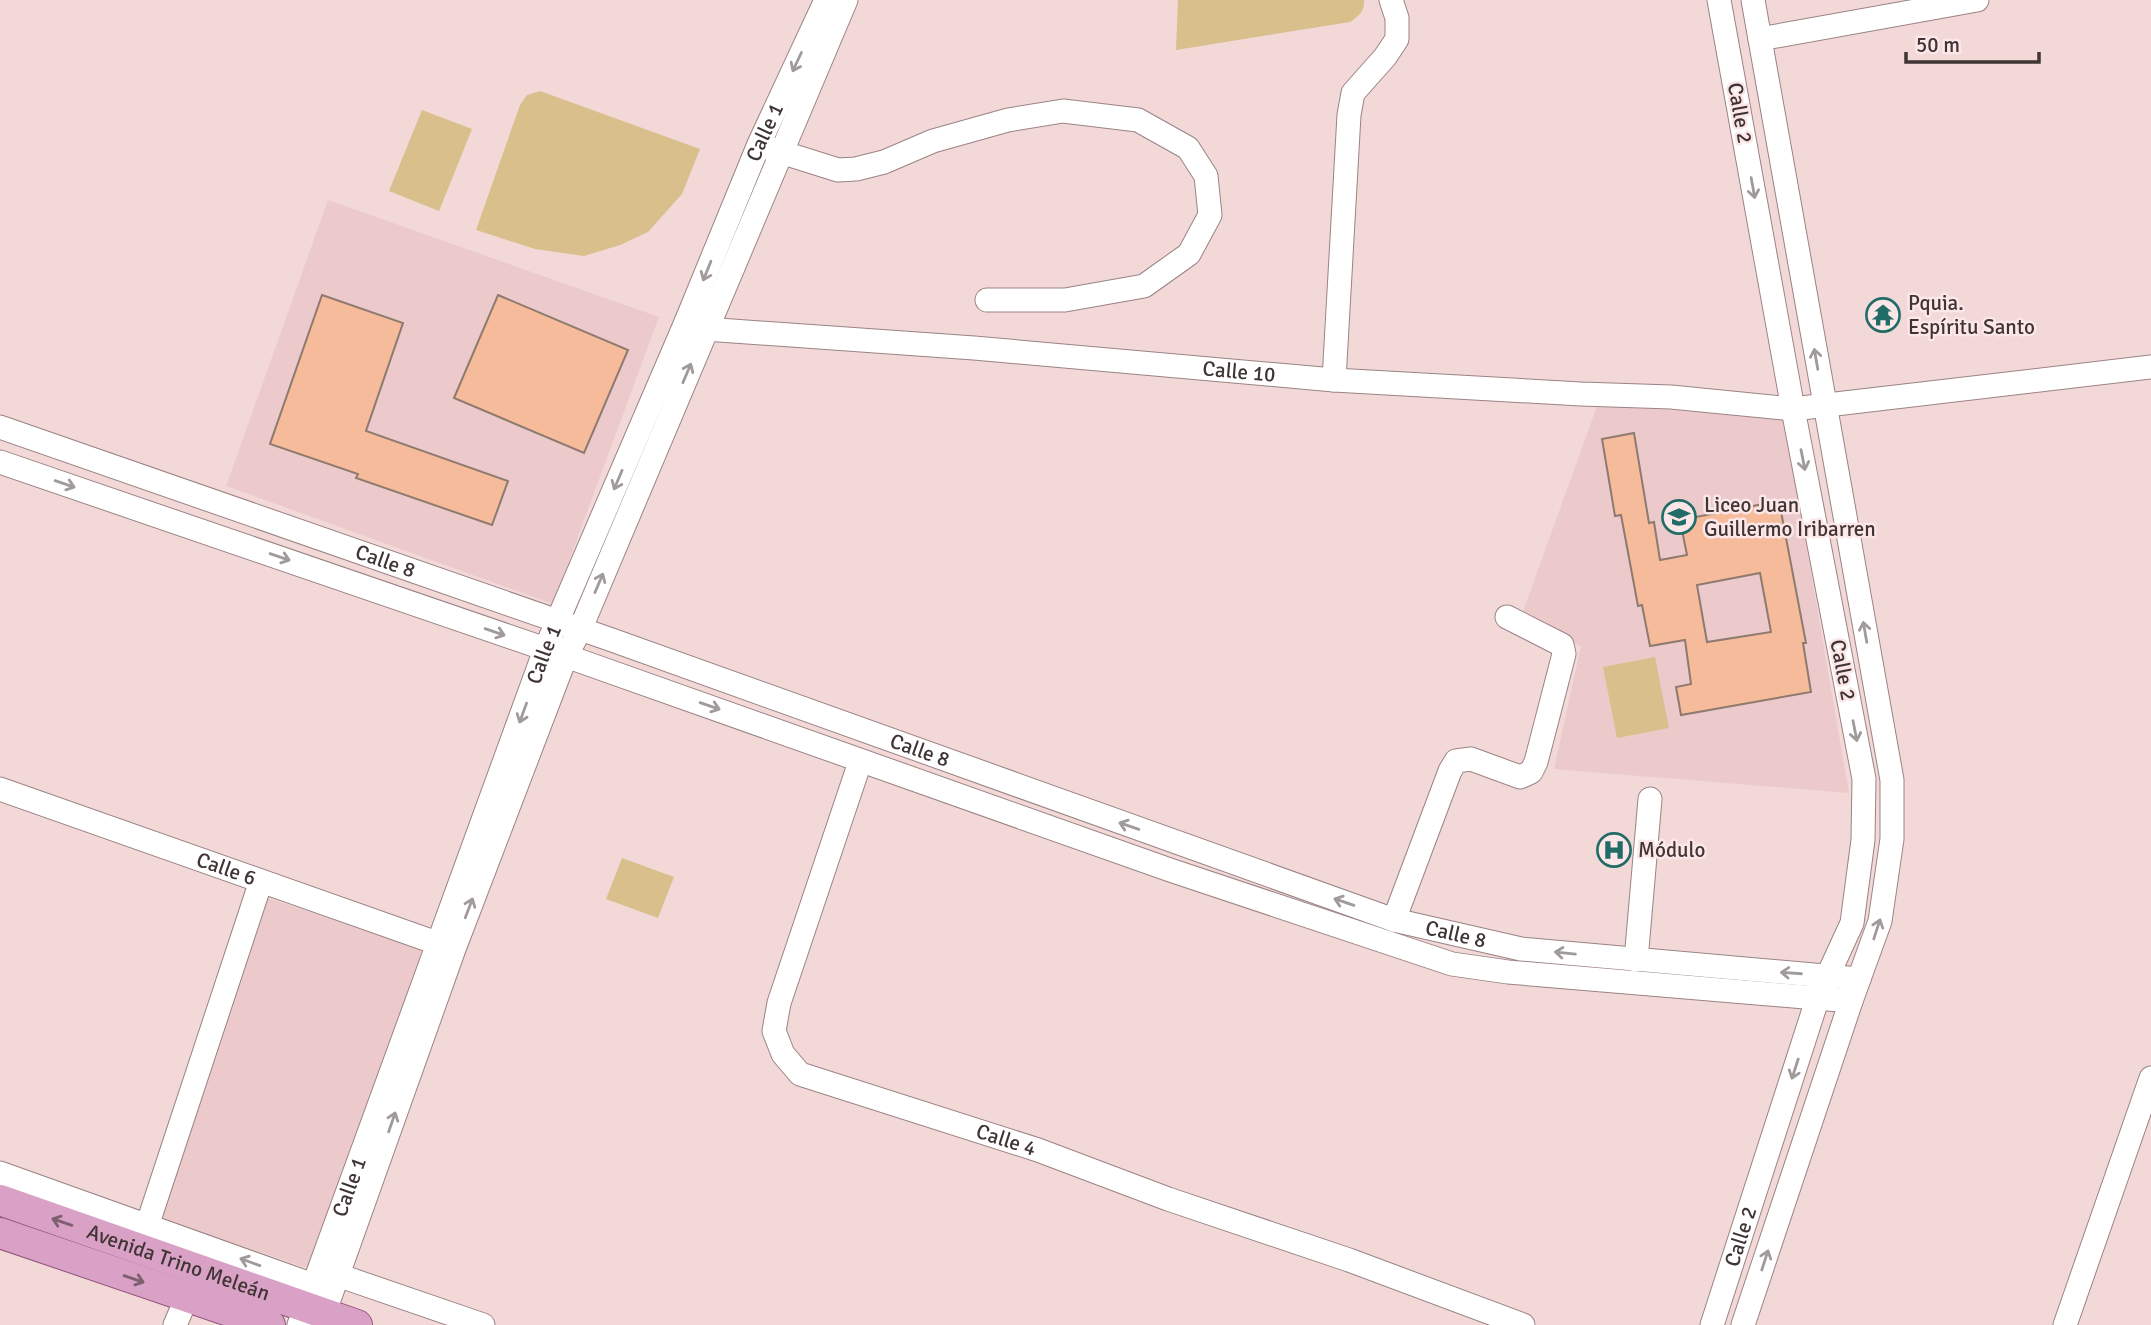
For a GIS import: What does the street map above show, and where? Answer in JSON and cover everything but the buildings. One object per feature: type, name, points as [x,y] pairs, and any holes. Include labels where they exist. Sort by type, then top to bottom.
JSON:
[{"type":"main road","name":"Avenida Trino Meleán","points":[[0,1200],[319,1299],[357,1325]]},
{"type":"main road","name":"Avenida Trino Meleán","points":[[0,1233],[270,1325]]},
{"type":"street","name":"Calle 1","points":[[556,653],[580,630],[696,326],[826,0]]},
{"type":"street","name":"Calle 1","points":[[769,148],[846,0]]},
{"type":"street","points":[[1334,380],[1349,115],[1353,93],[1397,39],[1397,18],[1391,0]]},
{"type":"street","name":"Calle 2","points":[[1712,1325],[1818,997],[1852,923],[1863,839],[1864,779],[1793,409],[1720,0]]},
{"type":"street","name":"Calle 2","points":[[1744,1325],[1880,921],[1892,839],[1892,780],[1753,0]]},
{"type":"street","points":[[1760,39],[1977,0]]},
{"type":"street","points":[[769,148],[838,170],[856,169],[884,162],[933,141],[1008,120],[1063,111],[1138,120],[1188,148],[1206,176],[1210,215],[1189,254],[1144,286],[1065,300],[987,300]]},
{"type":"street","name":"Calle 1","points":[[319,1299],[445,946],[493,798],[556,653],[557,621],[696,326]]},
{"type":"street","name":"Calle 10","points":[[696,326],[1334,380],[1567,394],[1671,397],[1793,409],[2151,367]]},
{"type":"street","name":"Calle 8","points":[[0,428],[557,621],[1394,920],[1521,949],[1859,979]]},
{"type":"street","name":"Calle 8","points":[[0,461],[556,653],[1170,870],[1452,964],[1508,972],[1851,1001]]},
{"type":"street","points":[[1394,920],[1456,761],[1471,759],[1520,777],[1531,772],[1536,762],[1564,654],[1562,645],[1556,640],[1507,617]]},
{"type":"street","name":"Calle 4","points":[[860,762],[779,1003],[774,1031],[783,1054],[800,1074],[1038,1150],[1523,1325]]},
{"type":"street","name":"Calle 6","points":[[0,789],[445,946]]},
{"type":"street","points":[[1636,960],[1650,799]]},
{"type":"street","points":[[147,1226],[261,881]]},
{"type":"street","points":[[2065,1325],[2151,1078]]},
{"type":"street","points":[[0,1173],[147,1226],[319,1299],[483,1325]]},
{"type":"street","points":[[175,1325],[187,1297]]},
{"type":"shaded area","points":[[1178,0],[1364,0],[1364,7],[1350,22],[1176,50]]},
{"type":"shaded area","points":[[540,91],[700,149],[682,194],[648,232],[620,245],[584,256],[535,249],[476,230],[520,105],[527,95]]},
{"type":"shaded area","points":[[422,110],[472,129],[439,211],[389,191]]},
{"type":"shaded area","points":[[328,200],[659,317],[553,604],[226,486]]},
{"type":"shaded area","name":"Liceo Juan Guillermo Iribarren","points":[[1597,406],[1784,416],[1849,793],[1554,769],[1581,646],[1521,617]]},
{"type":"shaded area","points":[[1655,657],[1669,728],[1617,738],[1603,667]]},
{"type":"shaded area","points":[[622,858],[674,877],[658,918],[606,899]]},
{"type":"shaded area","points":[[265,897],[422,950],[313,1270],[156,1217]]},
{"type":"place","name":"Pquia. Espíritu Santo","points":[[1883,315]]},
{"type":"place","name":"Liceo Juan Guillermo Iribarren","points":[[1679,517]]},
{"type":"place","name":"Módulo","points":[[1614,850]]}]
